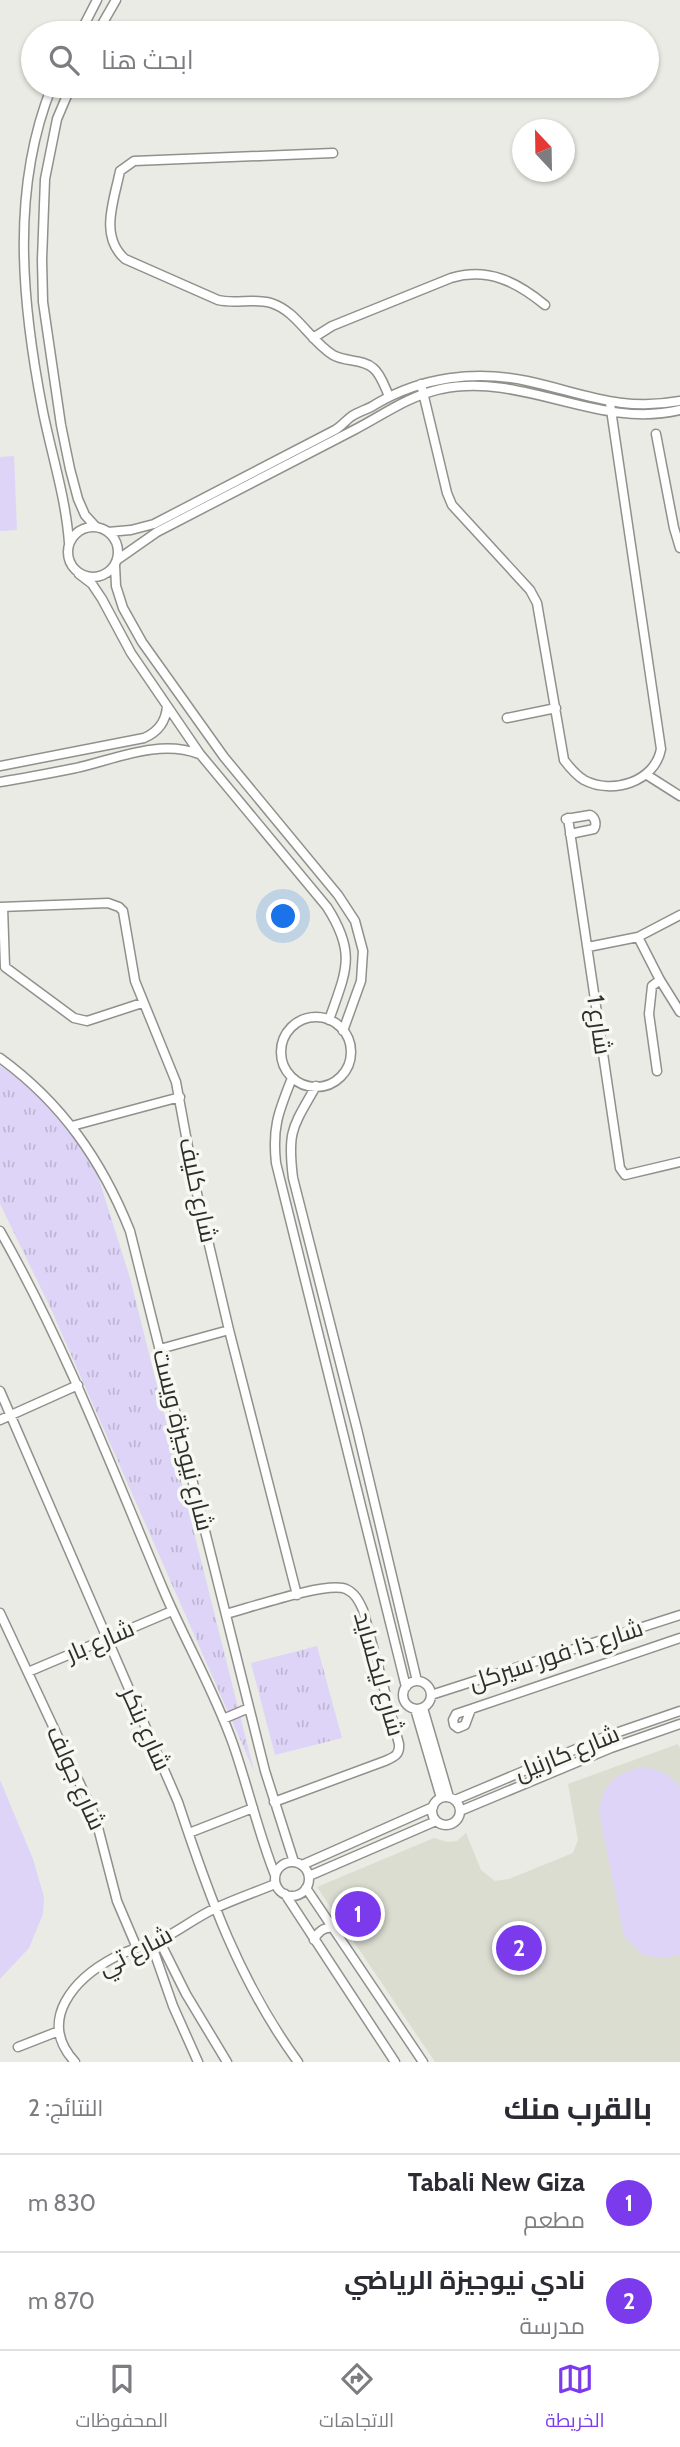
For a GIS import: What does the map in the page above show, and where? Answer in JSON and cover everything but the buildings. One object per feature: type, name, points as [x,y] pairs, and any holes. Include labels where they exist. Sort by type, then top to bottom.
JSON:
[{"type":"street","points":[[86,21],[97,0]]},
{"type":"street","points":[[104,21],[116,0]]},
{"type":"street","points":[[48,98],[34,141],[25,201],[24,256],[34,356],[67,522],[68,558],[71,565],[92,584],[131,653],[200,754],[327,907],[341,929],[347,951],[346,974],[329,1020]]},
{"type":"street","points":[[66,98],[57,119],[45,179],[42,260],[45,322],[61,425],[78,499],[85,515],[96,527],[108,532],[155,528]]},
{"type":"street","points":[[333,153],[134,161],[120,171],[110,223],[111,239],[118,253],[125,259],[218,300],[232,303],[260,301],[282,308],[336,357],[375,369],[389,396]]},
{"type":"street","points":[[25,201],[29,208],[35,209],[43,202]]},
{"type":"street","points":[[24,256],[36,254],[42,260]]},
{"type":"street","points":[[313,338],[332,326],[467,274],[493,275],[509,280],[545,305]]},
{"type":"street","points":[[79,573],[86,577],[102,576],[155,528],[335,430],[356,414],[389,396],[421,384],[447,378],[501,377],[610,403],[651,405],[680,401]]},
{"type":"street","points":[[421,384],[452,505],[530,590],[537,603],[564,760],[577,775],[604,786],[622,784],[647,775],[659,758],[661,738],[646,657],[610,403]]},
{"type":"street","points":[[240,483],[423,394],[463,386],[504,387],[612,413],[652,415],[680,410]]},
{"type":"street","points":[[356,414],[363,425]]},
{"type":"street","points":[[656,434],[680,548]]},
{"type":"street","points":[[69,543],[80,530],[96,527]]},
{"type":"street","points":[[108,532],[117,544],[116,586],[123,608],[142,642],[224,757],[338,895],[355,921],[363,951],[361,981],[343,1031]]},
{"type":"street","points":[[0,766],[75,753],[151,735],[163,722],[167,706]]},
{"type":"street","points":[[508,718],[556,708]]},
{"type":"street","points":[[151,735],[155,749]]},
{"type":"street","points":[[0,782],[155,749],[179,748],[200,754]]},
{"type":"street","points":[[647,775],[680,796]]},
{"type":"street","points":[[257,824],[270,813]]},
{"type":"street","name":"شارع 1","points":[[569,834],[594,829],[594,819],[590,815],[567,818],[569,834],[588,947],[620,1168],[625,1175],[680,1162]]},
{"type":"street","name":"شارع كليف","points":[[1,907],[108,903],[119,907],[125,917],[131,962],[142,1003],[170,1065],[180,1097],[195,1185],[229,1330],[297,1595]]},
{"type":"street","points":[[1,907],[5,967],[74,1018],[87,1021],[142,1003]]},
{"type":"street","points":[[588,947],[638,937],[680,915]]},
{"type":"street","points":[[638,937],[680,1012]]},
{"type":"street","points":[[657,1071],[649,1014],[652,986],[660,980]]},
{"type":"street","points":[[311,1017],[329,1020],[343,1031],[350,1046],[348,1065],[335,1081],[316,1086],[306,1085],[292,1078],[281,1058],[284,1036],[291,1027],[300,1020],[311,1017]]},
{"type":"street","name":"شارع نيوجيزة ويست","points":[[0,1058],[41,1091],[72,1126],[108,1180],[130,1231],[249,1708],[274,1802],[298,1863]]},
{"type":"street","points":[[292,1078],[276,1119],[276,1163],[406,1687]]},
{"type":"street","points":[[316,1086],[294,1125],[289,1141],[293,1178],[417,1681]]},
{"type":"street","points":[[72,1126],[180,1097]]},
{"type":"street","points":[[0,1231],[35,1293],[78,1385],[172,1611],[223,1719],[275,1880],[395,2062]]},
{"type":"street","points":[[160,1349],[229,1330]]},
{"type":"street","points":[[0,1420],[78,1385]]},
{"type":"street","name":"شارع بنكر","points":[[0,1391],[178,1802],[214,1909],[250,1986],[298,2062]]},
{"type":"street","name":"شارع ليكسايد","points":[[226,1614],[336,1587],[353,1594],[359,1602],[400,1750],[397,1756],[385,1761],[274,1802]]},
{"type":"street","name":"شارع بار","points":[[28,1672],[172,1611]]},
{"type":"street","name":"شارع جولف","points":[[0,1613],[95,1816],[117,1901],[137,1948]]},
{"type":"street","name":"شارع ذا فور سيركل","points":[[431,1695],[680,1615]]},
{"type":"street","points":[[471,1709],[680,1638]]},
{"type":"street","points":[[417,1681],[426,1685],[431,1695],[429,1703],[419,1709],[408,1706],[403,1693],[406,1687],[417,1681]]},
{"type":"street","points":[[223,1719],[249,1708]]},
{"type":"street","points":[[309,1876],[436,1821],[443,1824],[454,1822],[458,1818],[459,1804],[448,1798],[419,1709]]},
{"type":"street","name":"شارع كارنيل","points":[[448,1798],[607,1736],[680,1711]]},
{"type":"street","name":"شارع كارنيل","points":[[460,1811],[611,1748],[680,1724]]},
{"type":"street","points":[[607,1736],[611,1748]]},
{"type":"street","points":[[275,1880],[284,1863],[298,1863],[329,1854],[448,1798]]},
{"type":"street","points":[[433,1807],[436,1821]]},
{"type":"street","points":[[188,1833],[253,1808]]},
{"type":"street","points":[[329,1854],[333,1866]]},
{"type":"street","points":[[298,1863],[309,1876]]},
{"type":"street","points":[[285,1895],[299,1894],[306,1888],[309,1876]]},
{"type":"street","name":"شارع تي","points":[[59,2031],[60,2014],[76,1986],[102,1965],[117,1955],[155,1942],[214,1909],[275,1880]]},
{"type":"street","points":[[306,1888],[423,2062]]},
{"type":"street","points":[[314,1940],[322,1930],[333,1928]]},
{"type":"street","points":[[155,1942],[173,2006],[198,2062]]},
{"type":"street","points":[[155,1942],[227,2062]]},
{"type":"street","points":[[18,2048],[59,2031],[64,2047],[75,2062]]},
{"type":"shaded area","points":[[678,1744],[680,2062],[435,2062],[317,1887],[434,1838],[447,1842],[457,1841],[466,1833],[481,1870],[495,1881],[509,1879],[573,1853],[578,1840],[568,1784]]},
{"type":"green space","points":[[14,456],[17,530],[0,531],[0,457]]},
{"type":"green space","points":[[0,1066],[52,1099],[96,1170],[130,1278],[254,1771],[51,1309],[0,1204]]},
{"type":"green space","points":[[317,1646],[342,1738],[275,1755],[251,1663]]},
{"type":"green space","points":[[643,1767],[663,1773],[680,1786],[680,1955],[660,1958],[643,1955],[624,1936],[599,1812],[603,1794],[612,1781],[626,1772]]},
{"type":"green space","points":[[0,1780],[33,1859],[44,1897],[43,1914],[29,1948],[0,1979]]},
{"type":"place","name":"Tabali New Giza","points":[[358,1914]]},
{"type":"place","name":"نادي نيوجيزة الرياضي","points":[[519,1948]]}]
